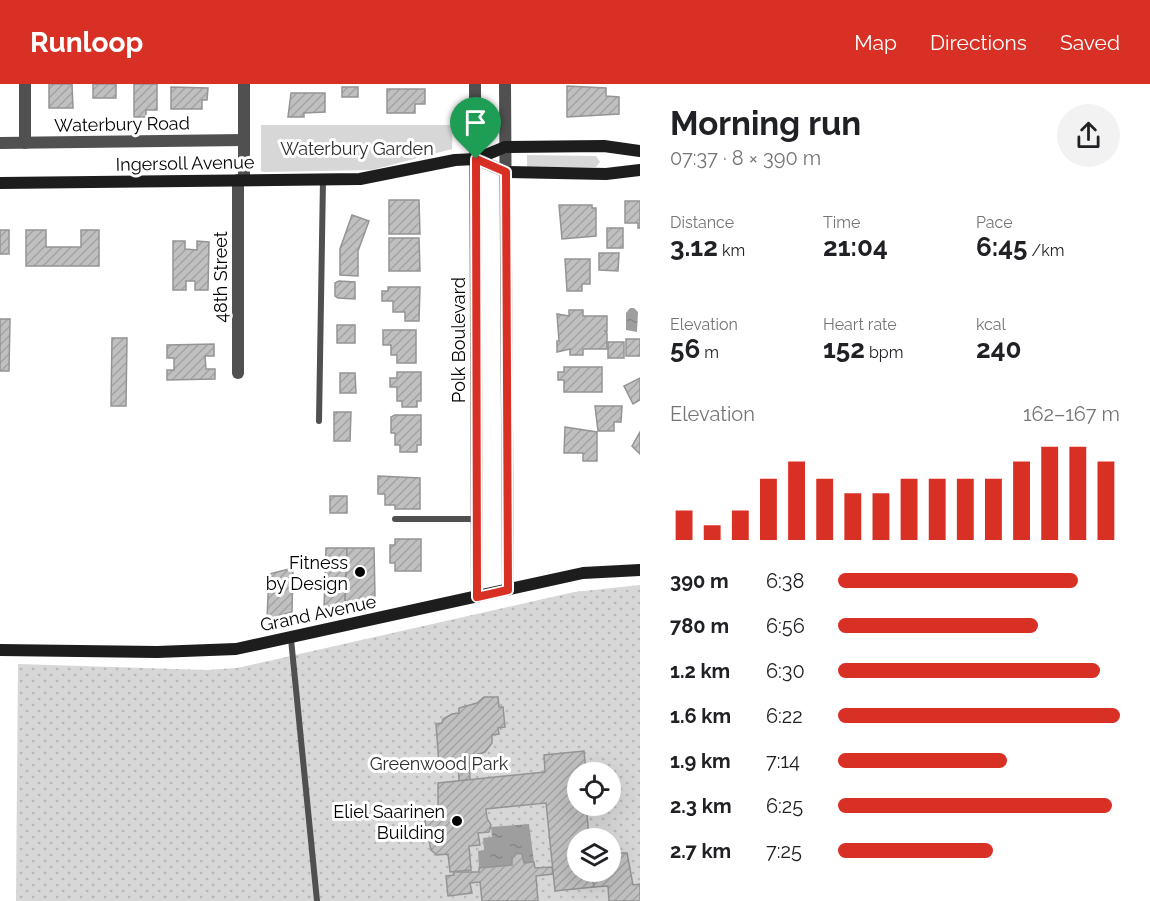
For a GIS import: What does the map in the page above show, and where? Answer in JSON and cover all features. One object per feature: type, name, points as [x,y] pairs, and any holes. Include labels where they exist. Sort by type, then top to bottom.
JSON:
[{"type":"main road","name":"Ingersoll Avenue","points":[[0,183],[373,177],[455,160],[476,159],[506,147],[604,146],[640,151]]},
{"type":"main road","name":"Ingersoll Avenue","points":[[476,159],[506,172],[606,174],[640,170]]},
{"type":"main road","name":"Grand Avenue","points":[[0,650],[198,652],[236,649],[291,639],[583,573],[640,570]]},
{"type":"street","points":[[25,84],[25,143]]},
{"type":"street","name":"48th Street","points":[[238,373],[244,84]]},
{"type":"street","name":"Polk Boulevard","points":[[475,84],[477,597]]},
{"type":"street","points":[[505,84],[508,590]]},
{"type":"street","name":"Waterbury Road","points":[[0,143],[244,140]]},
{"type":"lane","points":[[319,420],[323,179]]},
{"type":"lane","points":[[395,519],[477,519]]},
{"type":"lane","points":[[291,639],[317,901]]},
{"type":"green space","name":"Waterbury Garden","points":[[261,125],[453,125],[452,149],[372,170],[265,172],[261,171]]},
{"type":"green space","points":[[527,155],[596,156],[600,162],[596,167],[527,167]]},
{"type":"green space","name":"Greenwood Park","points":[[640,585],[640,901],[16,901],[18,664],[207,670],[237,668],[574,592]]},
{"type":"water","points":[[630,308],[638,312],[637,332],[626,330],[626,313]]},
{"type":"water","points":[[529,824],[534,862],[524,863],[522,854],[516,853],[512,857],[512,865],[479,868],[478,851],[484,850],[483,838],[492,837],[491,827]]},
{"type":"building","points":[[49,84],[72,84],[73,108],[49,108]]},
{"type":"building","points":[[93,84],[116,84],[116,98],[93,98]]},
{"type":"building","points":[[134,84],[157,84],[157,110],[146,110],[146,117],[134,117]]},
{"type":"building","points":[[567,86],[606,88],[606,96],[619,97],[619,114],[567,117]]},
{"type":"building","points":[[171,87],[208,88],[207,100],[202,100],[202,109],[171,109]]},
{"type":"building","points":[[342,87],[358,87],[358,97],[342,97]]},
{"type":"building","points":[[387,89],[425,89],[425,104],[415,104],[415,113],[387,113]]},
{"type":"building","points":[[291,93],[325,93],[325,112],[304,113],[304,117],[288,117]]},
{"type":"building","points":[[389,200],[419,200],[420,234],[389,234]]},
{"type":"building","points":[[625,201],[640,201],[640,228],[638,228],[638,223],[625,223]]},
{"type":"building","points":[[559,205],[592,205],[592,208],[596,208],[596,236],[562,239]]},
{"type":"building","points":[[352,215],[369,221],[358,251],[358,276],[340,275],[340,249]]},
{"type":"building","points":[[607,228],[623,228],[623,248],[607,248]]},
{"type":"building","points":[[0,230],[9,230],[9,254],[0,254]]},
{"type":"building","points":[[26,230],[46,230],[46,247],[81,247],[81,230],[99,230],[99,266],[26,266]]},
{"type":"building","points":[[389,238],[419,238],[420,271],[389,271]]},
{"type":"building","points":[[173,241],[185,241],[185,249],[197,250],[197,241],[209,242],[208,290],[195,290],[195,281],[186,281],[186,290],[173,290]]},
{"type":"building","points":[[599,253],[619,253],[618,271],[599,270]]},
{"type":"building","points":[[565,259],[590,259],[590,284],[582,284],[582,291],[567,291]]},
{"type":"building","points":[[355,282],[355,299],[335,296],[335,283]]},
{"type":"building","points":[[388,287],[420,287],[419,321],[405,321],[405,312],[393,312],[393,301],[382,301],[382,291],[388,291]]},
{"type":"building","points":[[569,310],[583,310],[583,316],[607,316],[607,331],[605,331],[607,349],[583,349],[583,355],[570,355],[570,349],[557,352],[557,341],[559,341],[557,314],[569,316]]},
{"type":"building","points":[[0,319],[10,319],[9,371],[0,371]]},
{"type":"building","points":[[337,325],[355,325],[355,343],[337,343]]},
{"type":"building","points":[[383,330],[416,330],[416,363],[397,363],[397,355],[391,355],[391,345],[383,345]]},
{"type":"building","points":[[112,338],[127,338],[126,406],[111,406]]},
{"type":"building","points":[[626,339],[640,339],[640,356],[626,356]]},
{"type":"building","points":[[608,342],[624,342],[624,358],[608,358]]},
{"type":"building","points":[[214,344],[214,356],[205,356],[206,369],[215,369],[215,379],[167,380],[167,370],[174,370],[174,358],[167,358],[167,345]]},
{"type":"building","points":[[564,367],[602,367],[602,392],[564,392],[564,380],[558,380],[558,372],[564,372]]},
{"type":"building","points":[[397,372],[421,372],[421,401],[417,401],[417,407],[402,407],[402,401],[397,401],[397,387],[390,387],[390,378],[397,378]]},
{"type":"building","points":[[340,373],[355,373],[356,393],[340,393]]},
{"type":"building","points":[[640,378],[640,400],[633,404],[624,386]]},
{"type":"building","points":[[595,406],[622,406],[621,422],[614,422],[614,431],[598,431]]},
{"type":"building","points":[[334,412],[351,412],[350,441],[334,441]]},
{"type":"building","points":[[421,415],[421,445],[417,445],[417,452],[400,452],[400,445],[395,445],[395,433],[391,433],[391,417]]},
{"type":"building","points":[[565,427],[597,432],[597,461],[583,461],[583,453],[564,453]]},
{"type":"building","points":[[640,432],[640,454],[632,446]]},
{"type":"building","points":[[378,476],[420,478],[420,509],[395,509],[395,505],[385,505],[385,494],[378,494]]},
{"type":"building","points":[[330,496],[347,496],[347,513],[330,513]]},
{"type":"building","points":[[395,539],[421,539],[421,571],[395,571],[395,563],[390,563],[390,545],[395,545]]},
{"type":"building","points":[[326,548],[347,548],[345,603],[324,608]]},
{"type":"building","name":"Fitness by Design","points":[[347,548],[374,548],[375,596],[345,603]]},
{"type":"building","points":[[293,568],[292,612],[267,619],[269,574]]},
{"type":"building","points":[[484,697],[498,697],[499,707],[503,707],[505,727],[498,728],[499,734],[492,735],[492,743],[485,752],[469,757],[470,780],[459,781],[458,764],[439,765],[436,724],[442,723],[443,719],[452,714],[459,713],[459,708],[477,703]]},
{"type":"building","name":"Eliel Saarinen Building","points":[[584,751],[585,762],[567,762],[567,816],[587,816],[588,828],[567,828],[567,882],[593,882],[594,887],[555,891],[546,803],[486,809],[491,825],[489,832],[478,833],[480,845],[469,846],[471,870],[450,872],[448,854],[437,855],[431,850],[424,817],[438,813],[438,783],[545,772],[544,755]]},
{"type":"building","points":[[516,853],[522,854],[524,863],[534,862],[535,868],[552,867],[553,874],[536,876],[538,901],[482,901],[480,882],[470,883],[472,893],[448,896],[446,876],[454,875],[454,872],[479,872],[479,868],[512,865],[512,858]]},
{"type":"building","points":[[621,853],[627,853],[633,885],[640,884],[640,901],[609,901],[608,886],[594,887],[593,882],[621,882]]},
{"type":"place","name":"Fitness by Design","points":[[360,572]]},
{"type":"place","name":"Eliel Saarinen Building","points":[[457,821]]},
{"type":"route","points":[[476,159],[506,172],[508,590],[477,597],[476,159]]}]
